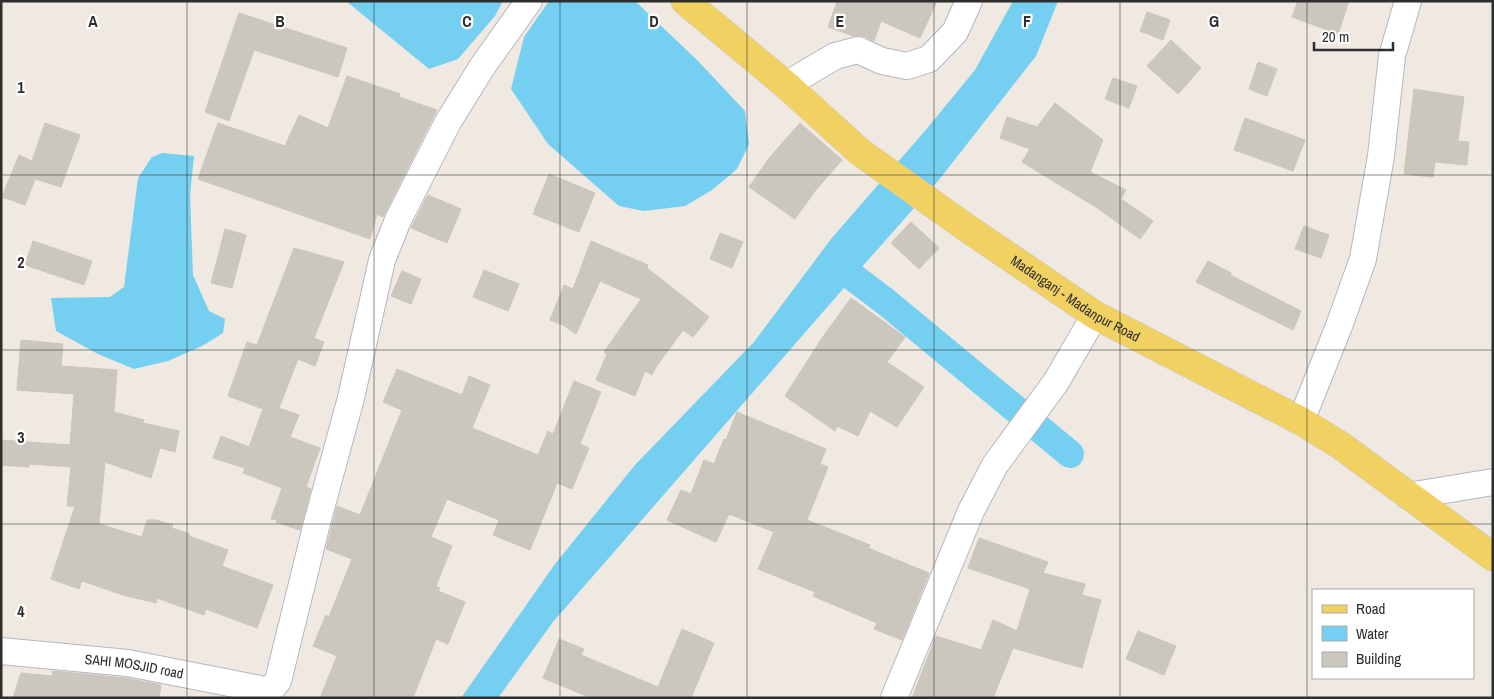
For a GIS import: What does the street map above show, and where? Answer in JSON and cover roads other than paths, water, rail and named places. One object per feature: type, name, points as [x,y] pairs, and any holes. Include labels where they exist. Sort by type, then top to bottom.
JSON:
[{"type":"main road","name":"Madanganj - Madanpur Road","points":[[685,1],[786,85],[860,152],[964,226],[1095,315],[1301,420],[1340,445],[1493,556]]},
{"type":"street","name":"SAHI MOSJID road","points":[[1,651],[128,663],[265,690],[273,687],[278,681],[351,398],[382,260],[398,220],[448,122],[482,66],[529,1]]},
{"type":"street","points":[[786,85],[835,56],[858,50],[882,61],[907,66],[929,59],[955,32],[969,1]]},
{"type":"street","points":[[1301,420],[1339,326],[1363,259],[1381,156],[1392,56],[1408,1]]},
{"type":"street","points":[[894,698],[971,510],[995,465],[1056,382],[1095,315]]},
{"type":"street","points":[[1408,496],[1493,482]]},
{"type":"water","points":[[346,1],[503,1],[495,16],[458,59],[429,69]]},
{"type":"water","points":[[549,1],[635,1],[698,61],[745,111],[749,144],[737,169],[712,190],[685,206],[644,211],[619,206],[548,144],[511,89],[524,37]]},
{"type":"water","points":[[1013,1],[1058,1],[1036,56],[938,181],[553,622],[498,698],[461,698],[555,564],[635,465],[754,342],[831,239],[975,70]]},
{"type":"water","points":[[162,153],[194,156],[190,195],[193,275],[209,311],[225,319],[223,333],[202,346],[168,361],[134,369],[98,354],[56,331],[51,298],[110,297],[124,287],[138,178],[152,157]]},
{"type":"waterway","points":[[837,265],[886,302],[1070,454]]}]
